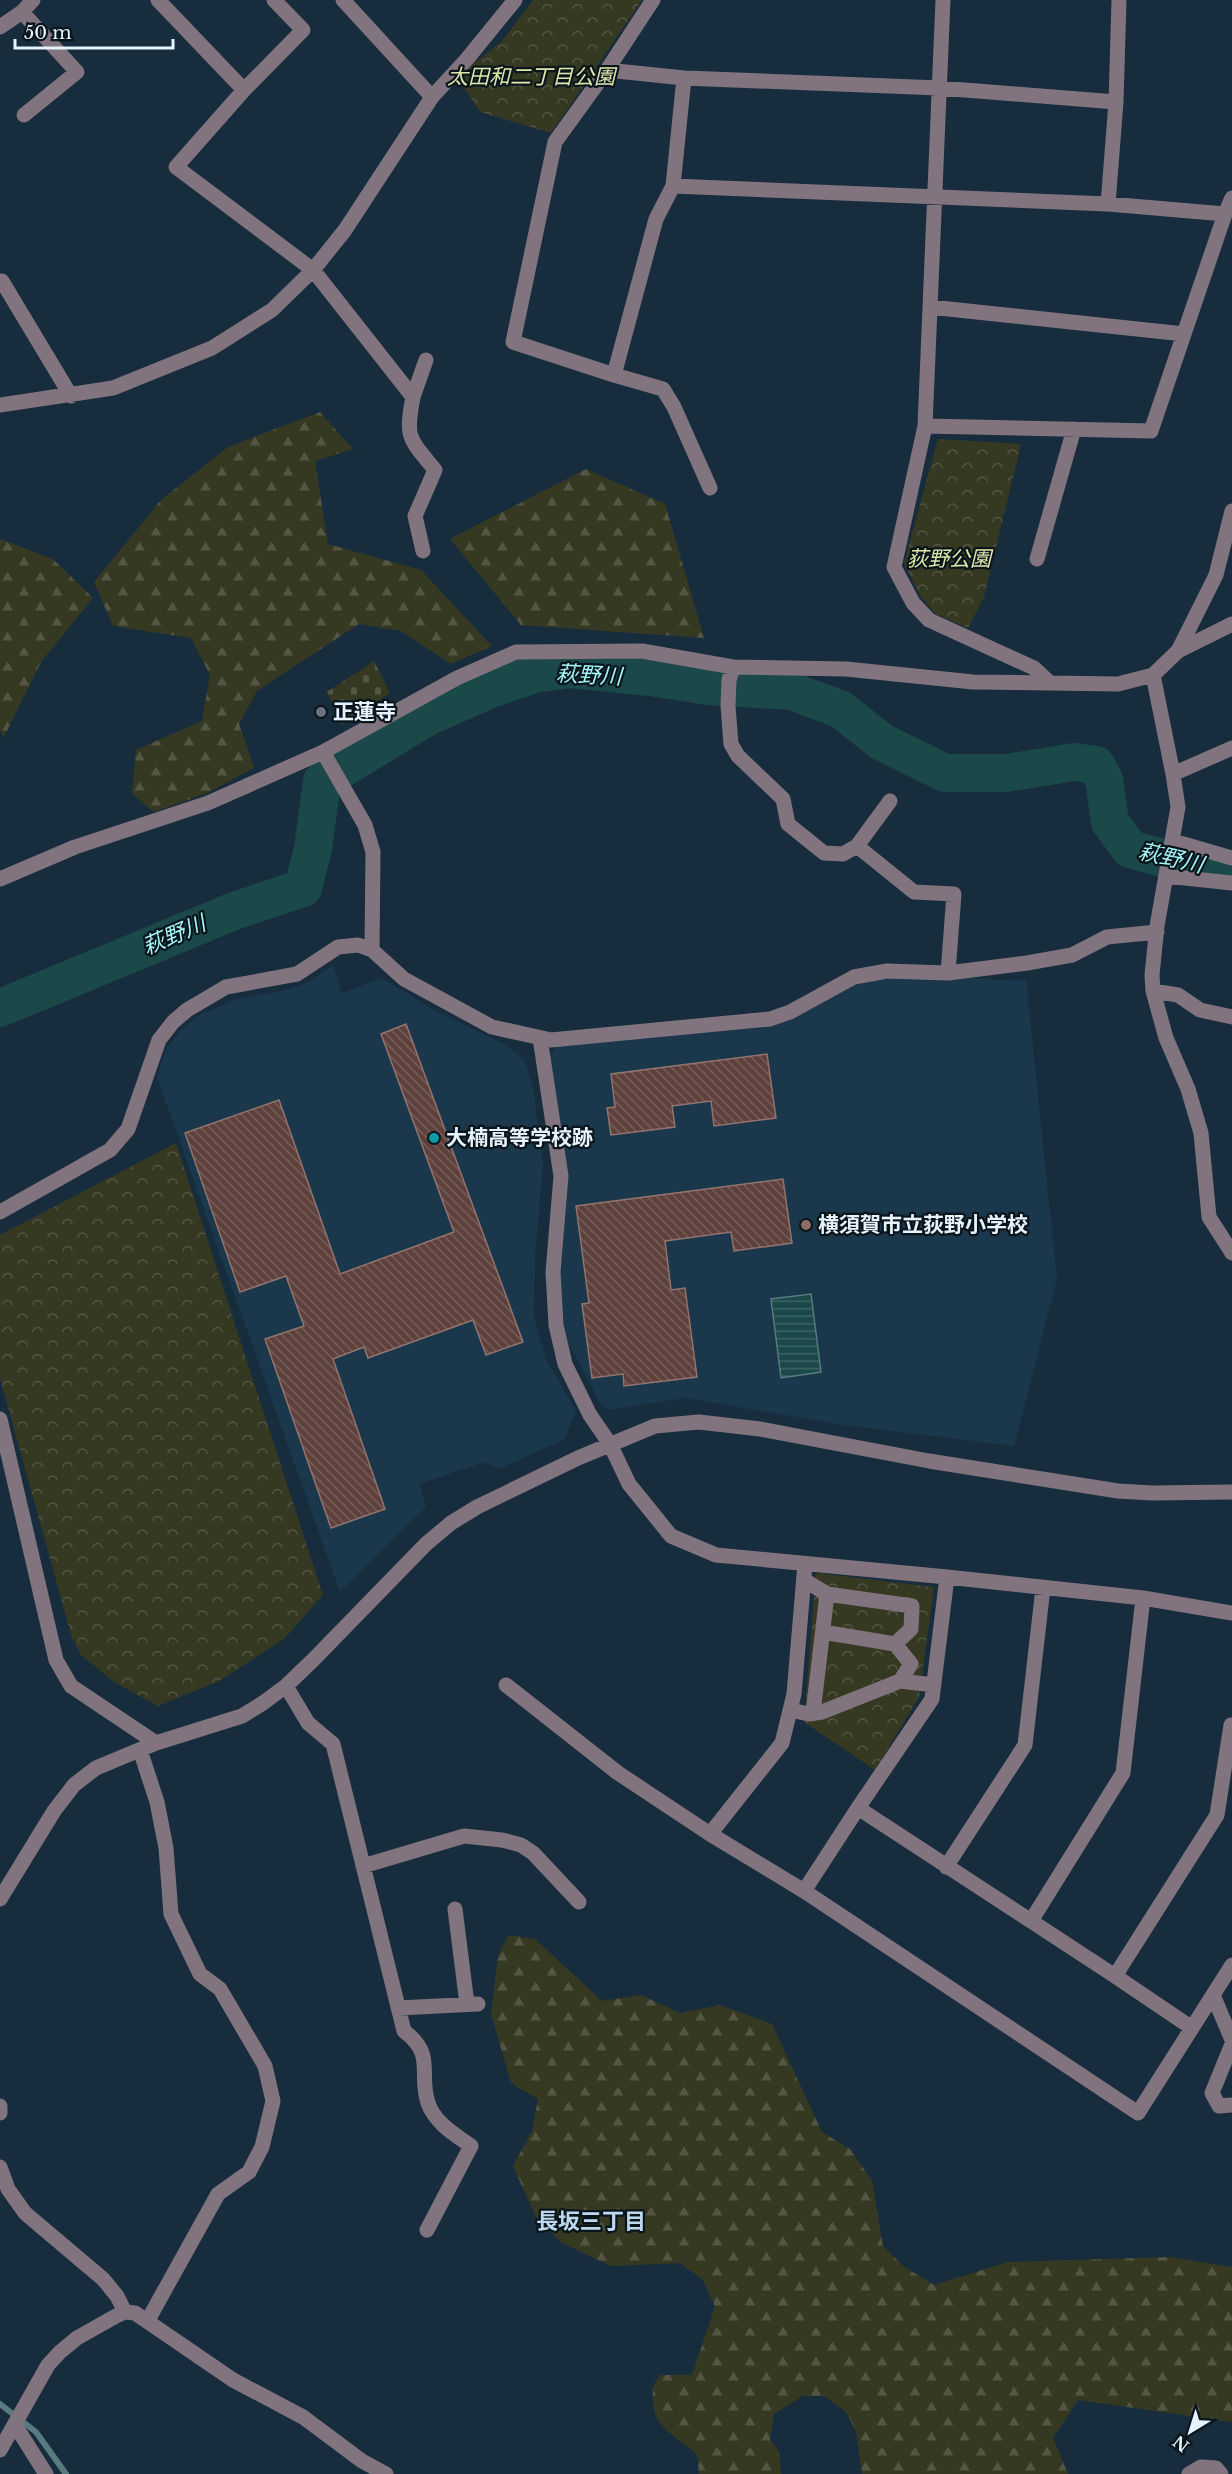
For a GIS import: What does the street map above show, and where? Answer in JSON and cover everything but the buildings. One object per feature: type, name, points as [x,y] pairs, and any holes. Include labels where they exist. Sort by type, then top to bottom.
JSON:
[{"type":"street","points":[[0,27],[22,12],[33,0]]},
{"type":"street","points":[[158,0],[244,90]]},
{"type":"street","points":[[274,0],[303,30],[244,90],[176,167],[313,270],[413,398]]},
{"type":"street","points":[[343,0],[432,97]]},
{"type":"street","points":[[0,405],[112,388],[212,348],[272,310],[313,270],[345,230],[432,97],[515,0]]},
{"type":"street","points":[[652,0],[607,70],[555,141],[513,342],[663,389],[674,407],[710,488]]},
{"type":"street","points":[[944,0],[925,426],[894,567],[913,603],[929,620],[1034,668],[1050,683]]},
{"type":"street","points":[[1108,204],[1116,102],[1119,0]]},
{"type":"street","points":[[22,12],[77,72],[24,115]]},
{"type":"street","points":[[607,70],[684,78],[940,88],[1116,102]]},
{"type":"street","points":[[614,375],[656,219],[673,186],[684,78]]},
{"type":"street","points":[[673,186],[935,195],[1108,204],[1225,214]]},
{"type":"street","points":[[925,426],[1151,431],[1232,198]]},
{"type":"street","points":[[2,281],[71,396]]},
{"type":"street","points":[[930,307],[1184,334]]},
{"type":"street","points":[[423,550],[415,516],[435,470],[411,441],[408,423],[413,398],[426,360]]},
{"type":"street","points":[[1037,559],[1074,429]]},
{"type":"street","points":[[1178,651],[1216,575],[1232,512]]},
{"type":"street","points":[[0,879],[75,847],[208,803],[323,752],[457,678],[516,652],[642,651],[731,673],[846,669],[973,682],[1118,684],[1153,675],[1178,651],[1232,624]]},
{"type":"street","points":[[731,673],[728,706],[730,744],[738,756],[783,799],[788,824],[824,853],[843,854],[857,846],[890,801]]},
{"type":"street","points":[[1153,675],[1178,807],[1157,932],[1152,975],[1153,991],[1166,1038],[1188,1089],[1201,1133],[1209,1216],[1232,1253]]},
{"type":"street","points":[[1173,774],[1232,748]]},
{"type":"street","points":[[323,752],[365,825],[373,852],[372,950]]},
{"type":"street","points":[[1173,841],[1232,858]]},
{"type":"street","points":[[857,846],[914,892],[954,894],[948,973]]},
{"type":"street","points":[[1166,876],[1232,883]]},
{"type":"street","points":[[0,1212],[110,1150],[120,1140],[128,1129],[159,1040],[173,1022],[188,1010],[226,987],[297,974],[338,947],[358,945],[372,950],[404,979],[492,1026],[551,1040],[770,1019],[790,1012],[854,977],[887,970],[948,973],[1027,963],[1072,954],[1107,937],[1157,932]]},
{"type":"street","points":[[1153,991],[1178,995],[1200,1010],[1232,1017]]},
{"type":"street","points":[[540,1038],[561,1176],[553,1272],[556,1325],[565,1364],[590,1415],[610,1444],[629,1484],[671,1536],[716,1556],[947,1577],[1143,1599],[1232,1613]]},
{"type":"street","points":[[0,1419],[56,1660],[71,1686],[156,1743]]},
{"type":"street","points":[[0,1899],[54,1810],[74,1785],[96,1768],[156,1743],[242,1716],[285,1686],[426,1544],[451,1523],[477,1507],[610,1444],[655,1426],[699,1422],[760,1430],[929,1461],[1118,1491],[1232,1492]]},
{"type":"street","points":[[710,1834],[782,1743],[794,1694],[805,1564]]},
{"type":"street","points":[[804,1891],[932,1700],[947,1577]]},
{"type":"street","points":[[804,1580],[827,1594],[912,1606],[910,1629],[895,1644]]},
{"type":"street","points":[[946,1867],[1025,1745],[1044,1588]]},
{"type":"street","points":[[813,1713],[827,1594]]},
{"type":"street","points":[[1031,1921],[1123,1773],[1143,1599]]},
{"type":"street","points":[[823,1632],[895,1644],[911,1664],[900,1681]]},
{"type":"street","points":[[790,1710],[822,1712],[900,1681],[934,1685]]},
{"type":"street","points":[[506,1685],[618,1773],[710,1834],[804,1891],[1138,2113],[1232,1965]]},
{"type":"street","points":[[285,1686],[308,1723],[333,1744],[404,2031],[417,2040],[424,2056],[427,2102],[433,2115],[471,2146],[427,2230]]},
{"type":"street","points":[[1115,1976],[1217,1815],[1232,1723]]},
{"type":"street","points":[[140,1749],[157,1802],[166,1848],[171,1914],[200,1974],[220,1989],[266,2066],[273,2101],[262,2147],[249,2172],[218,2194],[148,2320]]},
{"type":"street","points":[[858,1808],[1192,2028]]},
{"type":"street","points":[[363,1866],[464,1836],[502,1840],[521,1845],[533,1853],[579,1902]]},
{"type":"street","points":[[398,2008],[473,2004],[454,1909]]},
{"type":"street","points":[[1213,1995],[1232,2040]]},
{"type":"street","points":[[1232,2044],[1212,2093],[1219,2106],[1232,2105]]},
{"type":"street","points":[[0,2106],[0,2113]]},
{"type":"street","points":[[0,2167],[8,2188],[24,2213],[103,2278],[117,2295],[125,2312]]},
{"type":"street","points":[[0,2450],[48,2365],[77,2338],[125,2312],[135,2313],[148,2320],[233,2380],[303,2417],[362,2461],[387,2474]]},
{"type":"street","points":[[15,2425],[46,2474]]},
{"type":"street","points":[[1189,2474],[1201,2467],[1216,2468],[1221,2474]]},
{"type":"shaded area","points":[[333,965],[342,993],[382,978],[434,1010],[508,1046],[524,1060],[533,1086],[543,1165],[535,1256],[534,1316],[546,1359],[576,1411],[565,1439],[499,1469],[484,1462],[420,1484],[426,1507],[340,1592],[157,1077],[166,1049],[180,1031],[199,1015],[237,999],[286,990],[307,983]]},
{"type":"shaded area","name":"横須賀市立荻野小学校","points":[[888,971],[1000,980],[1026,979],[1057,1279],[1014,1446],[844,1425],[685,1398],[610,1410],[601,1405],[566,1338],[557,1275],[565,1174],[549,1056],[560,1042],[774,1020],[844,980]]},
{"type":"shaded area","points":[[811,1294],[821,1372],[781,1378],[771,1299]]},
{"type":"green space","name":"太田和二丁目公園","points":[[533,0],[642,0],[551,133],[480,112],[457,77],[502,41]]},
{"type":"green space","points":[[320,412],[353,449],[315,461],[328,544],[421,570],[492,646],[451,664],[401,631],[359,624],[257,691],[239,724],[254,768],[207,793],[154,812],[132,794],[136,750],[202,721],[210,675],[191,638],[113,626],[94,582],[161,500],[228,447]]},
{"type":"green space","name":"荻野公園","points":[[938,439],[1021,444],[984,597],[968,628],[935,614],[919,594],[904,563]]},
{"type":"green space","points":[[586,469],[665,504],[704,638],[521,625],[450,539]]},
{"type":"green space","points":[[0,539],[53,559],[93,598],[41,662],[4,737],[0,731]]},
{"type":"green space","points":[[374,661],[390,693],[342,724],[327,692]]},
{"type":"green space","points":[[176,1143],[323,1595],[284,1639],[219,1681],[158,1706],[114,1682],[81,1655],[72,1638],[0,1378],[0,1235]]},
{"type":"green space","points":[[816,1573],[934,1587],[919,1697],[875,1770],[804,1722]]},
{"type":"green space","points":[[509,1935],[535,1939],[602,2001],[641,1995],[680,2013],[720,2005],[772,2024],[822,2132],[850,2149],[872,2181],[883,2246],[903,2266],[934,2285],[1008,2262],[1170,2257],[1232,2267],[1232,2422],[1078,2400],[1053,2438],[1068,2474],[862,2474],[856,2431],[846,2412],[824,2396],[803,2396],[774,2414],[770,2439],[779,2452],[781,2474],[699,2474],[697,2454],[668,2432],[657,2418],[653,2393],[654,2384],[660,2375],[692,2375],[715,2307],[703,2280],[680,2263],[611,2266],[562,2243],[536,2217],[513,2166],[532,2131],[538,2099],[511,2083],[491,2014],[498,1955]]},
{"type":"waterway","name":"萩野川","points":[[0,1008],[234,911],[303,888],[313,849],[322,781],[429,716],[488,690],[534,674],[570,669],[650,677],[708,686],[791,691],[840,709],[882,742],[945,773],[1006,773],[1074,762],[1096,765],[1104,780],[1110,822],[1130,849],[1190,866],[1232,870]]},
{"type":"waterway","points":[[0,2404],[36,2432],[66,2474]]},
{"type":"place","name":"正蓮寺","points":[[321,712]]},
{"type":"place","name":"大楠高等学校跡","points":[[434,1138]]},
{"type":"place","name":"横須賀市立荻野小学校","points":[[806,1225]]},
{"type":"district","name":"長坂三丁目","points":[[591,2221]]}]
